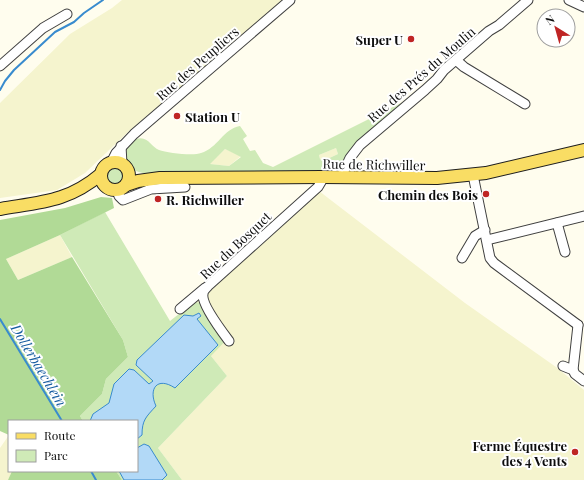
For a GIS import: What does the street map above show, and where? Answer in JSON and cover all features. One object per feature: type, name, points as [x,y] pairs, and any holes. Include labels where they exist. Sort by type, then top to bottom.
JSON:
[{"type":"main road","name":"Rue de Richwiller","points":[[77,191],[116,188],[138,181],[160,178],[437,178],[473,175],[584,150]]},
{"type":"main road","name":"Rue de Richwiller","points":[[120,166],[138,175],[160,178]]},
{"type":"main road","points":[[120,166],[128,181],[116,188],[101,182],[101,174],[104,167],[120,166]]},
{"type":"main road","points":[[0,209],[50,201],[77,191],[101,174]]},
{"type":"street","name":"Rue des Peupliers","points":[[120,166],[122,146],[290,0]]},
{"type":"street","name":"Rue des Prés du Moulin","points":[[342,177],[350,158],[360,145],[425,90],[444,70],[489,31],[500,26],[528,0]]},
{"type":"street","points":[[569,0],[584,7]]},
{"type":"street","points":[[0,66],[43,28],[67,14]]},
{"type":"street","points":[[456,60],[464,67],[524,104]]},
{"type":"street","points":[[473,175],[490,258],[494,263],[581,324],[573,370]]},
{"type":"street","name":"Rue du Bosquet","points":[[229,341],[203,301],[203,294],[208,286],[318,187],[322,177]]},
{"type":"street","points":[[116,188],[119,196],[123,200],[151,189],[185,187]]},
{"type":"street","points":[[487,240],[584,216]]},
{"type":"street","points":[[557,223],[565,252]]},
{"type":"street","points":[[462,258],[475,236],[485,230]]},
{"type":"street","points":[[180,309],[208,286]]},
{"type":"street","points":[[563,366],[573,370],[575,374],[584,381]]},
{"type":"green space","points":[[122,0],[284,0],[129,131],[85,173],[57,190],[0,198],[0,103],[70,34],[112,8]]},
{"type":"green space","points":[[403,102],[404,104],[345,158],[339,167],[333,170],[253,172],[208,171],[158,175],[142,173],[128,166],[125,161],[124,152],[131,143],[140,138],[146,140],[159,150],[180,154],[198,154],[207,151],[229,131],[240,126],[247,136],[243,139],[250,151],[255,150],[263,163],[273,167]],"holes":[[[336,148],[338,154],[323,161],[320,159],[319,155]],[[225,149],[241,157],[229,166],[210,164]]]},
{"type":"green space","points":[[336,148],[338,154],[323,161],[320,159],[319,155]]},
{"type":"green space","points":[[225,149],[241,156],[229,166],[209,164]]},
{"type":"green space","points":[[115,167],[121,170],[124,176],[121,182],[115,185],[109,182],[106,176],[109,170]]},
{"type":"green space","points":[[319,191],[465,303],[556,367],[584,390],[584,480],[182,480],[158,448],[227,376],[211,356],[194,302]]},
{"type":"green space","points":[[101,197],[112,198],[114,208],[60,235],[6,259],[18,280],[72,257],[123,340],[128,357],[106,379],[102,394],[80,416],[82,420],[8,420],[8,435],[0,431],[0,220],[65,208]]},
{"type":"green space","points":[[105,212],[170,321],[194,302],[201,303],[231,335],[211,356],[227,376],[158,448],[182,480],[122,480],[117,472],[138,472],[138,420],[82,420],[80,416],[102,394],[106,379],[128,357],[123,340],[60,235]]},
{"type":"green space","points":[[60,235],[72,257],[18,280],[6,259]]},
{"type":"green space","points":[[8,436],[8,472],[12,472],[8,480],[0,480],[0,448]]},
{"type":"green space","points":[[12,472],[117,472],[122,480],[8,480]]},
{"type":"water","points":[[199,313],[201,316],[197,319],[218,345],[175,388],[163,383],[156,386],[153,394],[156,406],[145,419],[142,435],[138,438],[138,420],[90,420],[93,414],[109,403],[114,384],[129,369],[134,370],[149,384],[153,381],[136,365],[137,360],[184,315],[193,316]]},
{"type":"water","points":[[144,444],[149,446],[167,475],[162,480],[124,480],[120,472],[138,472],[138,447]]},
{"type":"waterway","name":"Dollerbaechlein","points":[[0,90],[14,70],[55,32],[74,22],[103,0]]},
{"type":"waterway","name":"Dollerbaechlein","points":[[0,319],[61,420]]},
{"type":"waterway","name":"Dollerbaechlein","points":[[92,472],[96,480]]},
{"type":"place","name":"Super U","points":[[411,39]]},
{"type":"place","name":"Station U","points":[[177,116]]},
{"type":"place","name":"Chemin des Bois","points":[[486,194]]},
{"type":"place","name":"R. Richwiller","points":[[158,199]]},
{"type":"place","name":"Ferme Équestre des 4 Vents","points":[[575,452]]}]
